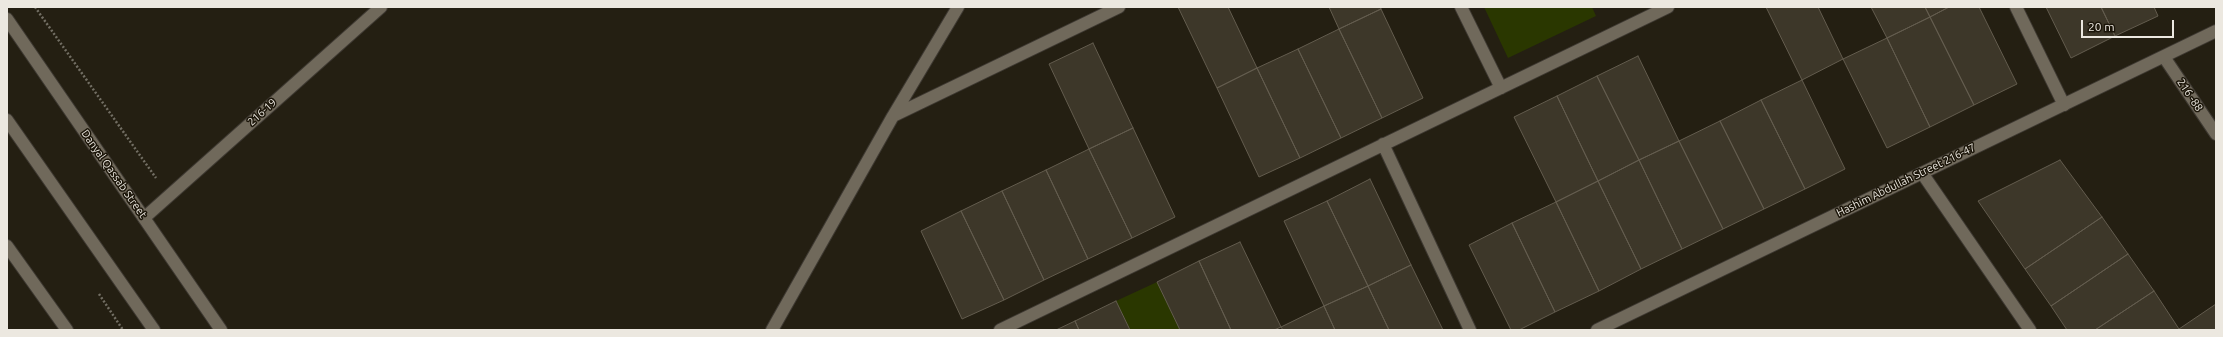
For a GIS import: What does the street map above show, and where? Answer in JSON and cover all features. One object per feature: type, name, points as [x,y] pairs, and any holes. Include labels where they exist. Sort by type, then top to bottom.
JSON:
[{"type":"street","name":"216-19","points":[[144,218],[381,7]]},
{"type":"street","points":[[772,330],[893,116],[958,7]]},
{"type":"street","points":[[893,116],[1119,7]]},
{"type":"street","points":[[1461,7],[1501,88]]},
{"type":"street","points":[[1000,330],[1668,7]]},
{"type":"street","points":[[2016,7],[2064,105]]},
{"type":"street","name":"Danyal Qassab Street","points":[[7,19],[221,330]]},
{"type":"street","name":"Hashim Abdullah Street 216-47","points":[[1597,330],[2216,31]]},
{"type":"street","name":"216 -88","points":[[2164,56],[2216,134]]},
{"type":"street","points":[[7,120],[154,330]]},
{"type":"street","points":[[1383,144],[1470,330]]},
{"type":"street","points":[[1922,173],[2030,330]]},
{"type":"street","points":[[7,246],[67,330]]},
{"type":"path","points":[[35,7],[168,196]]},
{"type":"green space","points":[[1484,7],[1592,7],[1596,16],[1508,58]]},
{"type":"green space","points":[[1157,282],[1180,330],[1130,330],[1116,301]]},
{"type":"building","points":[[1178,7],[1228,7],[1257,68],[1217,88]]},
{"type":"building","points":[[1329,7],[1380,7],[1381,9],[1339,29]]},
{"type":"building","points":[[1766,7],[1818,7],[1843,59],[1802,80]]},
{"type":"building","points":[[1871,7],[1925,7],[1930,17],[1887,38]]},
{"type":"building","points":[[1925,7],[1949,7],[1930,17]]},
{"type":"building","points":[[1949,7],[1979,7],[2017,84],[1974,105],[1930,17]]},
{"type":"building","points":[[2046,7],[2101,7],[2115,36],[2071,58]]},
{"type":"building","points":[[2101,7],[2154,7],[2158,16],[2115,36]]},
{"type":"building","points":[[1381,9],[1423,98],[1382,118],[1339,29]]},
{"type":"building","points":[[1930,17],[1974,105],[1930,127],[1887,38]]},
{"type":"building","points":[[1339,29],[1382,118],[1341,138],[1298,49]]},
{"type":"building","points":[[1887,38],[1930,127],[1887,148],[1843,59]]},
{"type":"building","points":[[1093,43],[1133,128],[1089,149],[1049,64]]},
{"type":"building","points":[[1298,49],[1341,138],[1300,158],[1257,68]]},
{"type":"building","points":[[1638,56],[1679,141],[1639,160],[1597,76]]},
{"type":"building","points":[[1257,68],[1300,158],[1259,177],[1217,88]]},
{"type":"building","points":[[1597,76],[1639,160],[1598,181],[1557,96]]},
{"type":"building","points":[[1802,80],[1845,169],[1805,189],[1761,100]]},
{"type":"building","points":[[1557,96],[1598,181],[1556,202],[1514,117]]},
{"type":"building","points":[[1761,100],[1805,189],[1764,209],[1720,121]]},
{"type":"building","points":[[1720,121],[1764,209],[1723,229],[1679,141]]},
{"type":"building","points":[[1133,128],[1175,217],[1132,238],[1089,149]]},
{"type":"building","points":[[1679,141],[1723,229],[1682,249],[1639,160]]},
{"type":"building","points":[[1089,149],[1132,238],[1088,259],[1046,170]]},
{"type":"building","points":[[1639,160],[1682,249],[1641,269],[1598,181]]},
{"type":"building","points":[[2060,160],[2102,217],[2025,269],[1978,201]]},
{"type":"building","points":[[1046,170],[1088,259],[1044,280],[1002,191]]},
{"type":"building","points":[[1370,179],[1411,265],[1368,286],[1327,201]]},
{"type":"building","points":[[1598,181],[1641,269],[1599,291],[1556,202]]},
{"type":"building","points":[[1002,191],[1044,280],[1004,300],[961,211]]},
{"type":"building","points":[[1327,201],[1368,286],[1324,306],[1284,221]]},
{"type":"building","points":[[1556,202],[1599,291],[1555,312],[1512,223]]},
{"type":"building","points":[[961,211],[1004,300],[962,319],[921,231]]},
{"type":"building","points":[[2102,217],[2128,254],[2051,306],[2025,269]]},
{"type":"building","points":[[1512,223],[1555,312],[1519,330],[1511,330],[1469,245]]},
{"type":"building","points":[[1240,242],[1281,327],[1274,330],[1231,330],[1199,261]]},
{"type":"building","points":[[2128,254],[2154,291],[2095,330],[2067,330],[2051,306]]},
{"type":"building","points":[[1199,261],[1231,330],[1180,330],[1157,282]]},
{"type":"building","points":[[1411,265],[1443,330],[1389,330],[1368,286]]},
{"type":"building","points":[[1368,286],[1389,330],[1335,330],[1324,306]]},
{"type":"building","points":[[2154,291],[2179,329],[2095,330]]},
{"type":"building","points":[[1116,301],[1130,330],[1079,330],[1075,321]]},
{"type":"building","points":[[2216,304],[2216,330],[2179,329]]},
{"type":"building","points":[[1324,306],[1335,330],[1283,330],[1281,327]]},
{"type":"building","points":[[1075,321],[1079,330],[1056,330]]}]
